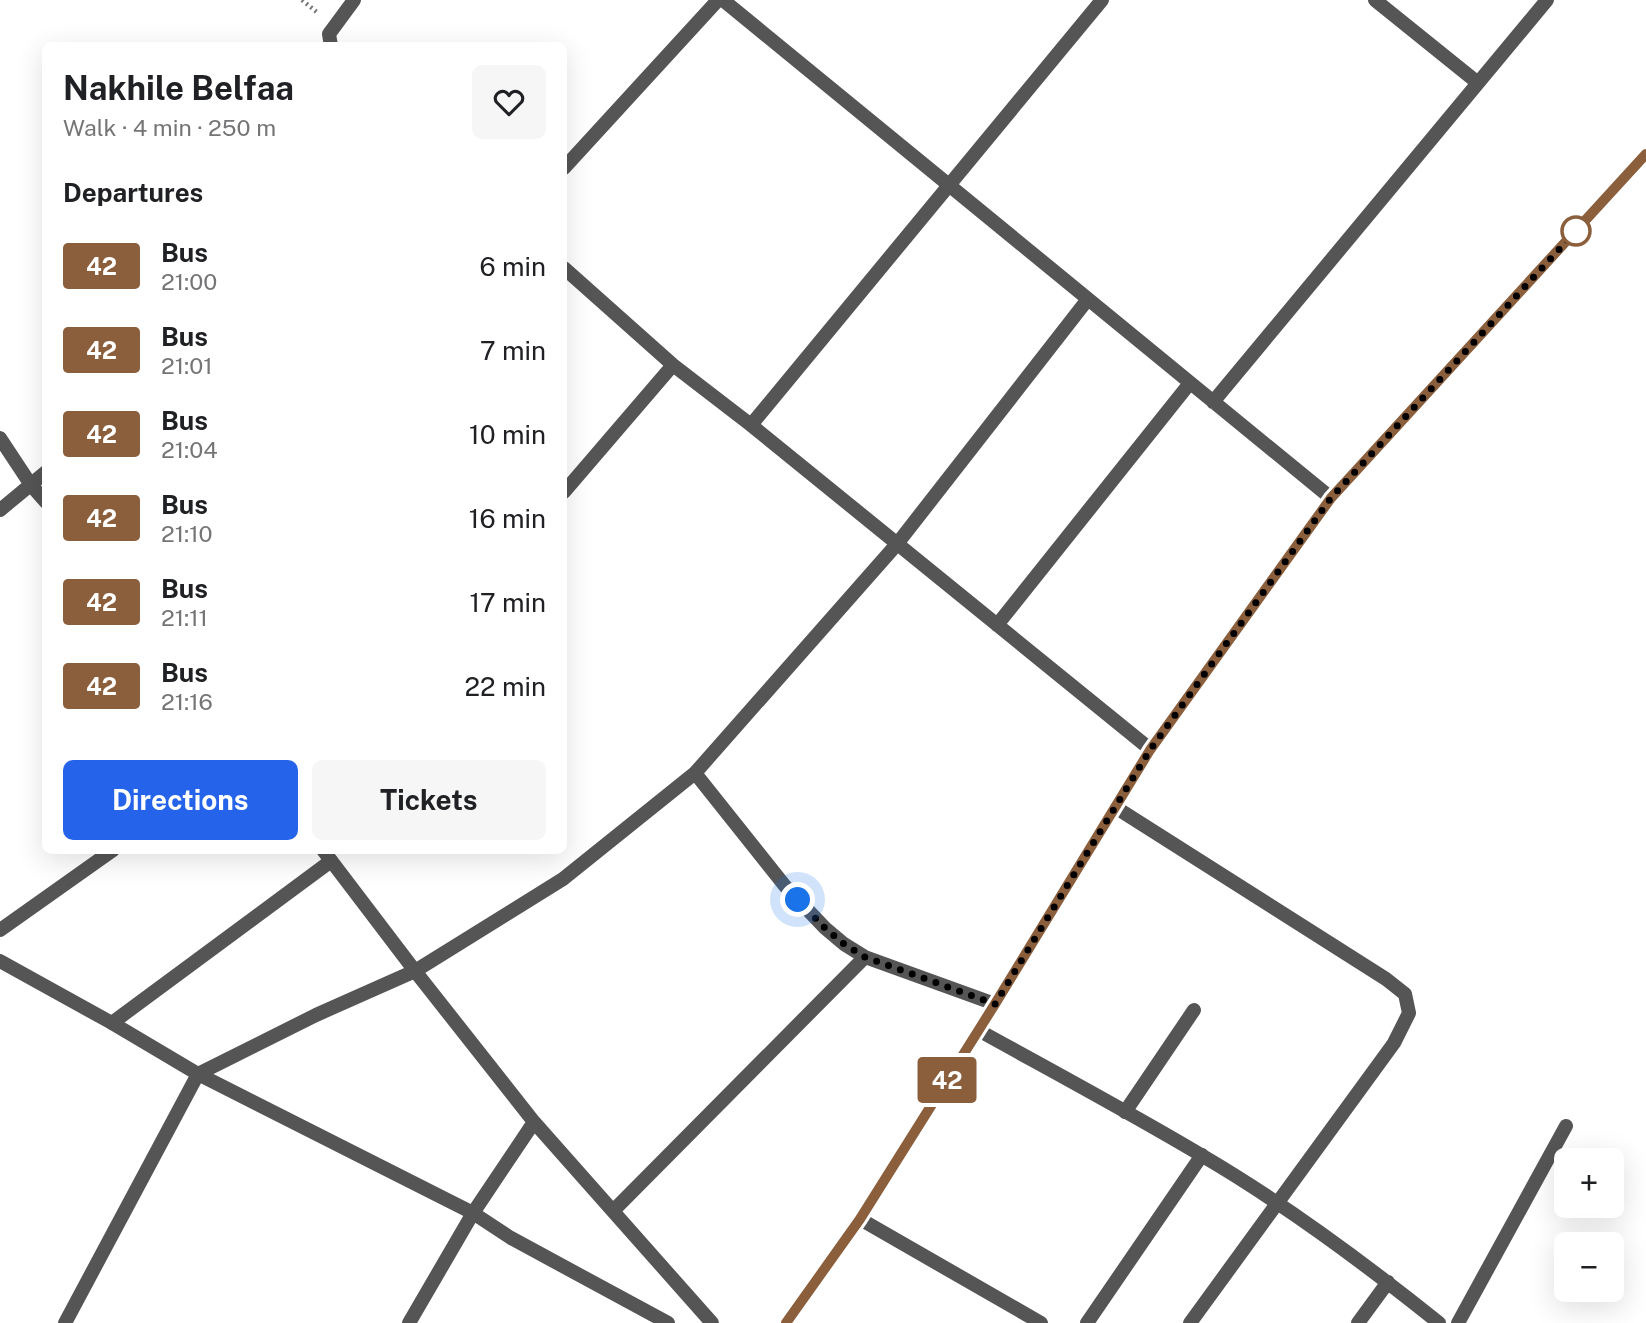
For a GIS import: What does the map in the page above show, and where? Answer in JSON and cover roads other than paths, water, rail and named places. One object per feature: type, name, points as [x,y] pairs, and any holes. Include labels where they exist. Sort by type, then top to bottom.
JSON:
[{"type":"street","points":[[330,42],[329,34],[354,0]]},
{"type":"street","points":[[567,165],[721,0],[1331,498]]},
{"type":"street","points":[[751,425],[1101,0]]},
{"type":"street","points":[[1375,0],[1478,83]]},
{"type":"street","points":[[1213,402],[1547,0]]},
{"type":"street","points":[[786,1323],[860,1219],[1150,750],[1331,498],[1646,154]]},
{"type":"street","points":[[567,271],[673,365],[751,425],[1150,750]]},
{"type":"street","points":[[65,1323],[198,1074],[316,1015],[415,971],[563,879],[695,773],[897,544],[1088,299]]},
{"type":"street","points":[[567,489],[673,365]]},
{"type":"street","points":[[997,625],[1190,383]]},
{"type":"street","points":[[0,438],[42,497]]},
{"type":"street","points":[[0,510],[42,475]]},
{"type":"street","points":[[695,773],[785,886],[844,944],[865,957],[995,1004]]},
{"type":"street","points":[[1115,807],[1385,979],[1405,994],[1409,1013],[1394,1043],[1190,1323]]},
{"type":"street","points":[[0,930],[107,854]]},
{"type":"street","points":[[112,1023],[327,856],[534,1122],[712,1323]]},
{"type":"street","points":[[613,1211],[865,957]]},
{"type":"street","points":[[0,961],[198,1074],[473,1213],[511,1238],[668,1323]]},
{"type":"street","points":[[1125,1112],[1194,1010]]},
{"type":"street","points":[[978,1030],[1202,1155],[1278,1203],[1336,1243],[1439,1323]]},
{"type":"street","points":[[409,1323],[473,1213],[534,1122]]},
{"type":"street","points":[[1458,1323],[1566,1126]]},
{"type":"street","points":[[1087,1323],[1202,1155]]},
{"type":"street","points":[[860,1219],[1041,1323]]},
{"type":"street","points":[[1358,1323],[1388,1282]]}]
